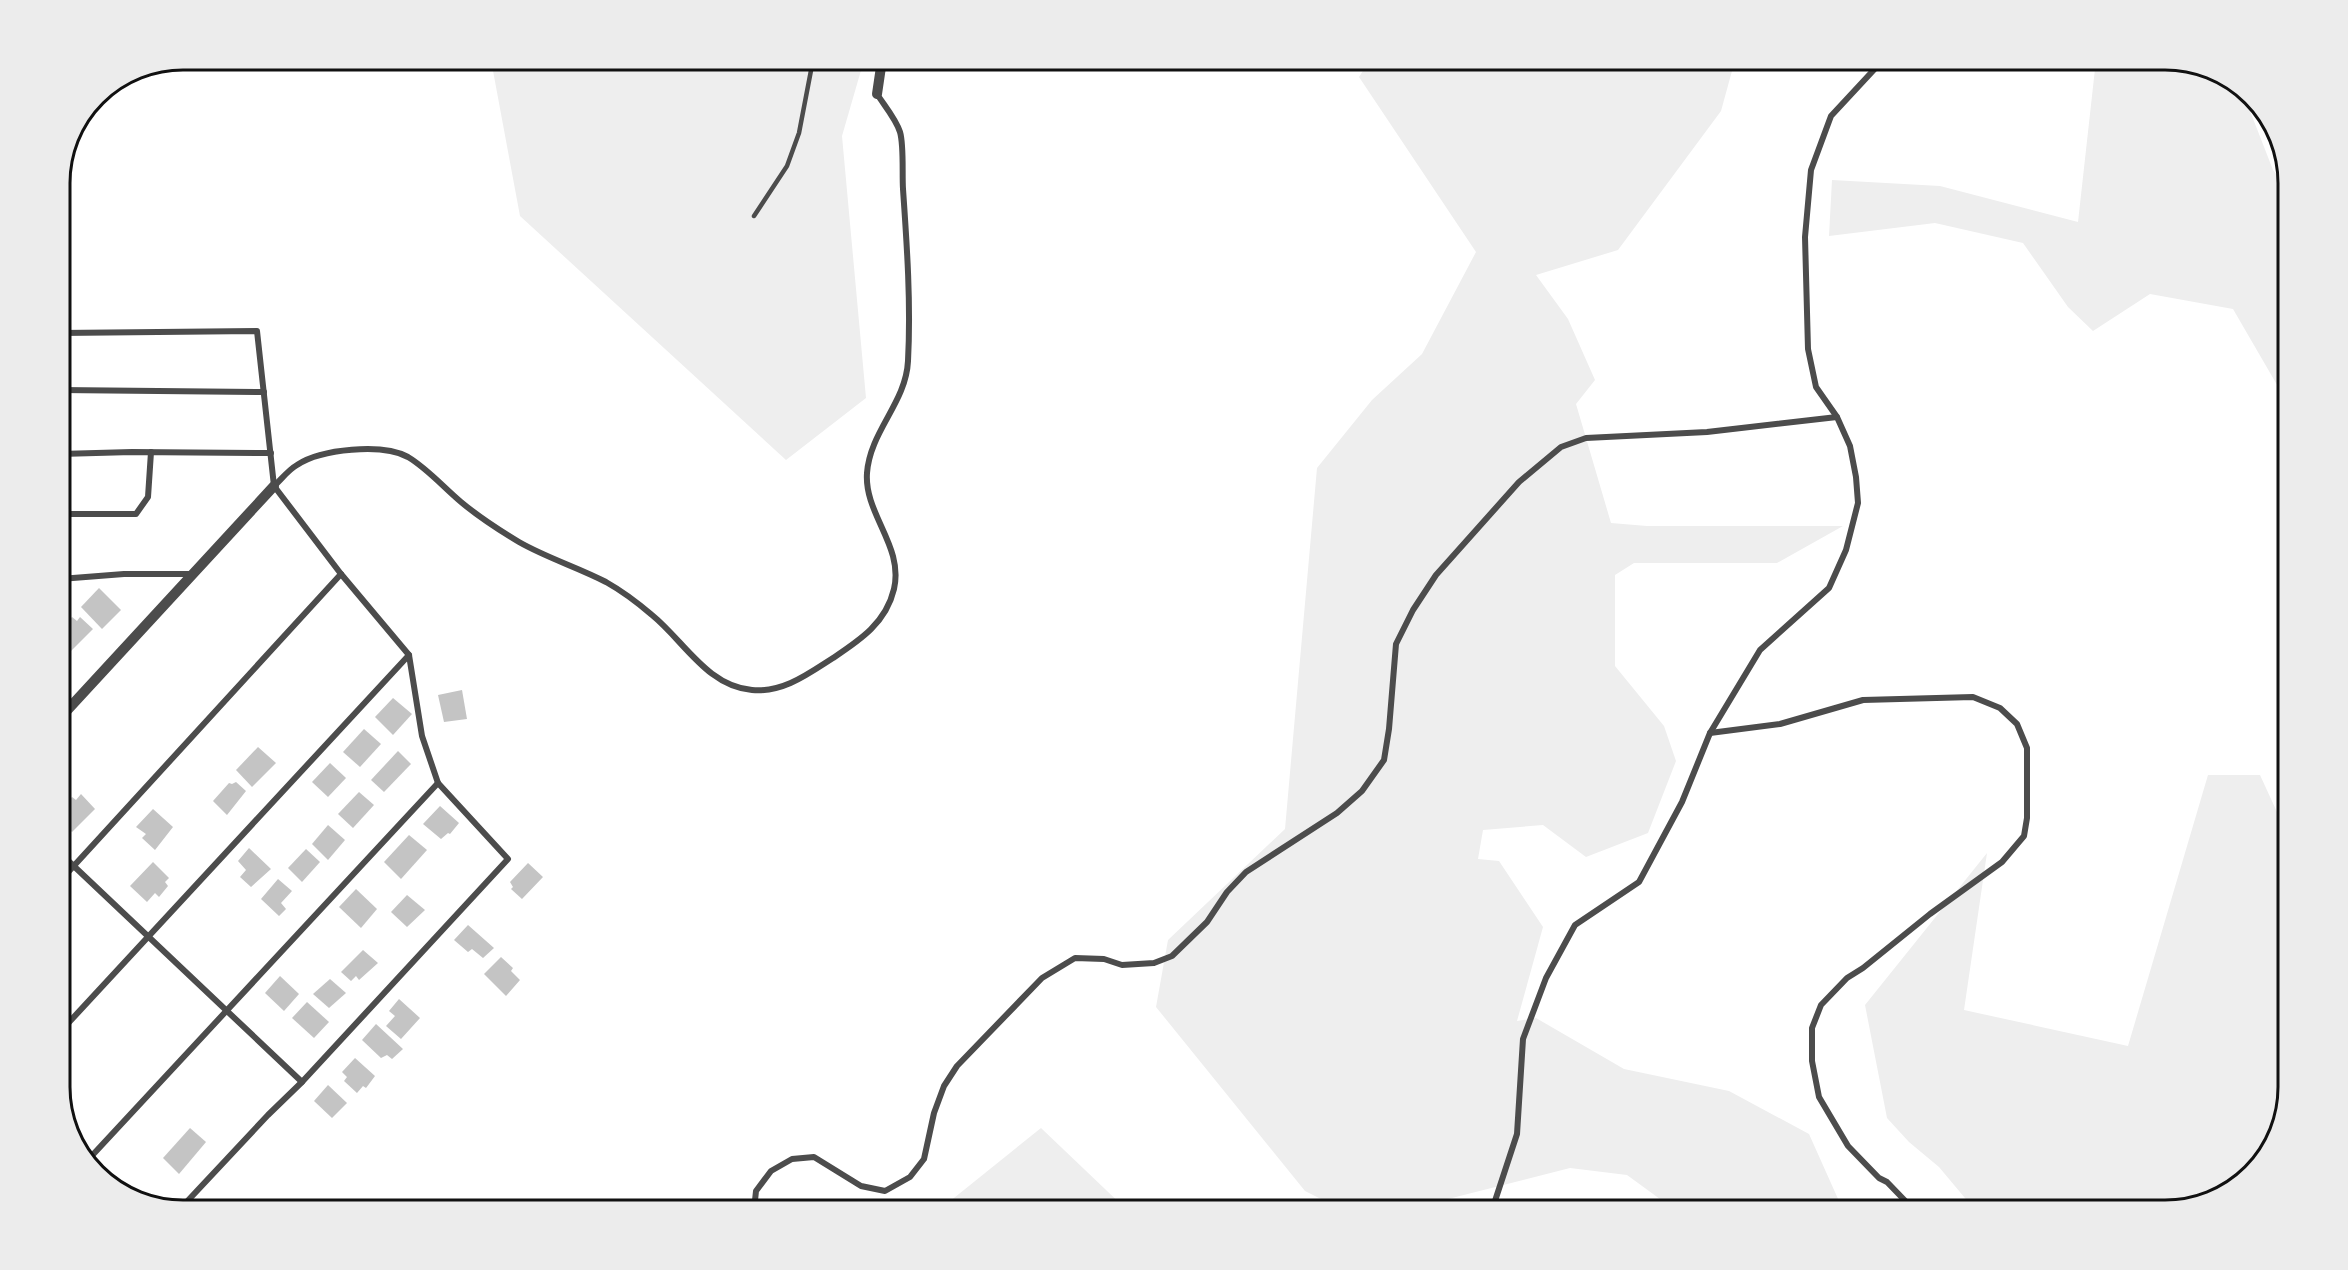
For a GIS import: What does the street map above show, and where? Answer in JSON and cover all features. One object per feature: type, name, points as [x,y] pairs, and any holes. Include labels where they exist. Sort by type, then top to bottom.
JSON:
[{"type":"street","points":[[1495,1200],[1517,1134],[1523,1039],[1546,978],[1575,925],[1639,882],[1682,802],[1710,733],[1760,650],[1829,588],[1846,550],[1858,503],[1856,477],[1850,446],[1837,417],[1816,387],[1808,349],[1805,237],[1811,170],[1831,116],[1873,70]]},
{"type":"street","points":[[71,706],[274,486],[297,464],[337,450],[373,450],[404,455],[429,472],[461,501],[511,537],[607,583],[631,598],[656,618],[714,676],[731,685],[750,690],[767,690],[785,686],[803,678],[863,638],[886,610],[896,577],[895,559],[869,495],[867,477],[869,458],[880,430],[902,395],[908,363],[909,290],[900,132],[877,94],[880,71]]},
{"type":"street","points":[[71,333],[257,331],[274,486],[341,574],[409,655],[422,736],[438,783],[508,859],[302,1082],[188,1200]]},
{"type":"street","points":[[71,390],[264,392]]},
{"type":"street","points":[[755,1200],[756,1191],[771,1171],[792,1159],[814,1157],[861,1186],[885,1191],[910,1177],[924,1159],[934,1113],[944,1086],[957,1066],[1042,978],[1075,958],[1104,959],[1122,965],[1154,963],[1172,956],[1207,922],[1227,892],[1246,872],[1337,813],[1362,791],[1384,760],[1396,644],[1413,610],[1436,575],[1519,482],[1561,447],[1586,438],[1707,432],[1837,417]]},
{"type":"street","points":[[71,514],[136,514],[148,497],[152,452]]},
{"type":"street","points":[[71,454],[270,453]]},
{"type":"street","points":[[71,578],[124,574],[194,574]]},
{"type":"street","points":[[71,869],[341,574]]},
{"type":"street","points":[[71,1020],[409,655]]},
{"type":"street","points":[[1710,733],[1780,724],[1863,700],[1973,697],[2000,708],[2017,724],[2028,748],[2028,819],[2024,836],[2002,862],[1847,978],[1821,1005],[1812,1028],[1812,1061],[1820,1097],[1848,1146],[1904,1200]]},
{"type":"street","points":[[94,1154],[438,783]]},
{"type":"street","points":[[71,863],[302,1082]]},
{"type":"lane","points":[[754,216],[787,166],[799,133],[811,71]]},
{"type":"shaded area","points":[[1363,70],[1732,70],[1721,111],[1618,250],[1536,275],[1568,319],[1595,380],[1576,404],[1611,523],[1647,526],[1843,526],[1777,563],[1634,563],[1615,575],[1615,666],[1664,726],[1676,761],[1648,833],[1586,857],[1543,825],[1483,830],[1478,859],[1499,861],[1543,927],[1517,1021],[1536,1018],[1624,1069],[1729,1091],[1809,1134],[1839,1200],[1661,1200],[1627,1175],[1570,1168],[1444,1200],[1323,1200],[1305,1191],[1156,1007],[1168,940],[1285,829],[1317,468],[1372,400],[1422,354],[1476,252],[1359,77]]},
{"type":"shaded area","points":[[2095,70],[2165,70],[2194,74],[2215,82],[2239,99],[2249,110],[2273,170],[2277,174],[2277,385],[2233,309],[2150,294],[2093,331],[2068,307],[2023,243],[1935,223],[1829,236],[1832,180],[1940,186],[2078,222]]},
{"type":"shaded area","points":[[493,71],[861,71],[842,136],[866,398],[786,460],[520,216]]},
{"type":"shaded area","points":[[2208,775],[2260,775],[2278,814],[2278,1087],[2272,1123],[2266,1137],[2239,1171],[2215,1188],[2194,1196],[2165,1200],[1967,1200],[1939,1167],[1909,1142],[1887,1118],[1865,1005],[1987,853],[1964,1010],[2128,1046]]},
{"type":"shaded area","points":[[1041,1128],[1117,1200],[951,1200]]},
{"type":"building","points":[[99,588],[121,610],[102,629],[81,607]]},
{"type":"building","points":[[80,617],[93,629],[71,651],[71,618],[77,621]]},
{"type":"building","points":[[462,690],[467,719],[444,722],[438,695]]},
{"type":"building","points":[[393,698],[412,714],[393,735],[375,717]]},
{"type":"building","points":[[364,729],[381,744],[360,767],[343,752]]},
{"type":"building","points":[[258,747],[276,763],[252,787],[236,770]]},
{"type":"building","points":[[398,751],[411,764],[384,792],[371,780]]},
{"type":"building","points":[[330,763],[346,778],[328,797],[312,782]]},
{"type":"building","points":[[236,782],[246,791],[227,815],[213,801],[229,783]]},
{"type":"building","points":[[359,792],[374,805],[353,828],[338,814]]},
{"type":"building","points":[[81,794],[95,809],[72,832],[71,798],[76,800]]},
{"type":"building","points":[[440,806],[459,823],[450,834],[448,833],[441,839],[423,824]]},
{"type":"building","points":[[153,809],[173,827],[155,850],[142,838],[146,834],[136,827]]},
{"type":"building","points":[[328,825],[345,840],[328,860],[312,844]]},
{"type":"building","points":[[409,835],[427,850],[401,879],[384,862]]},
{"type":"building","points":[[249,848],[271,869],[251,887],[240,877],[246,870],[238,861]]},
{"type":"building","points":[[306,849],[320,862],[302,882],[288,868]]},
{"type":"building","points":[[153,862],[169,878],[165,882],[168,886],[159,897],[155,893],[147,902],[130,886]]},
{"type":"building","points":[[528,863],[543,877],[522,899],[511,889],[513,887],[510,882]]},
{"type":"building","points":[[278,879],[292,891],[281,903],[286,909],[279,916],[261,899]]},
{"type":"building","points":[[356,889],[377,909],[361,928],[339,907]]},
{"type":"building","points":[[407,895],[425,910],[407,927],[391,912]]},
{"type":"building","points":[[468,925],[494,948],[483,958],[472,949],[468,952],[454,940]]},
{"type":"building","points":[[363,950],[378,963],[359,980],[356,976],[351,981],[341,972]]},
{"type":"building","points":[[501,957],[513,968],[511,971],[520,980],[506,996],[484,974]]},
{"type":"building","points":[[280,976],[299,994],[284,1011],[265,993]]},
{"type":"building","points":[[330,979],[346,993],[329,1008],[313,994]]},
{"type":"building","points":[[399,999],[420,1018],[401,1039],[386,1026],[395,1016],[389,1011]]},
{"type":"building","points":[[307,1002],[329,1022],[314,1038],[292,1018]]},
{"type":"building","points":[[376,1024],[403,1049],[392,1059],[387,1055],[381,1058],[362,1040]]},
{"type":"building","points":[[355,1058],[375,1076],[366,1088],[363,1086],[357,1093],[344,1081],[347,1077],[342,1072]]},
{"type":"building","points":[[328,1085],[347,1103],[332,1118],[314,1101]]},
{"type":"building","points":[[190,1128],[206,1142],[179,1174],[163,1158]]}]
